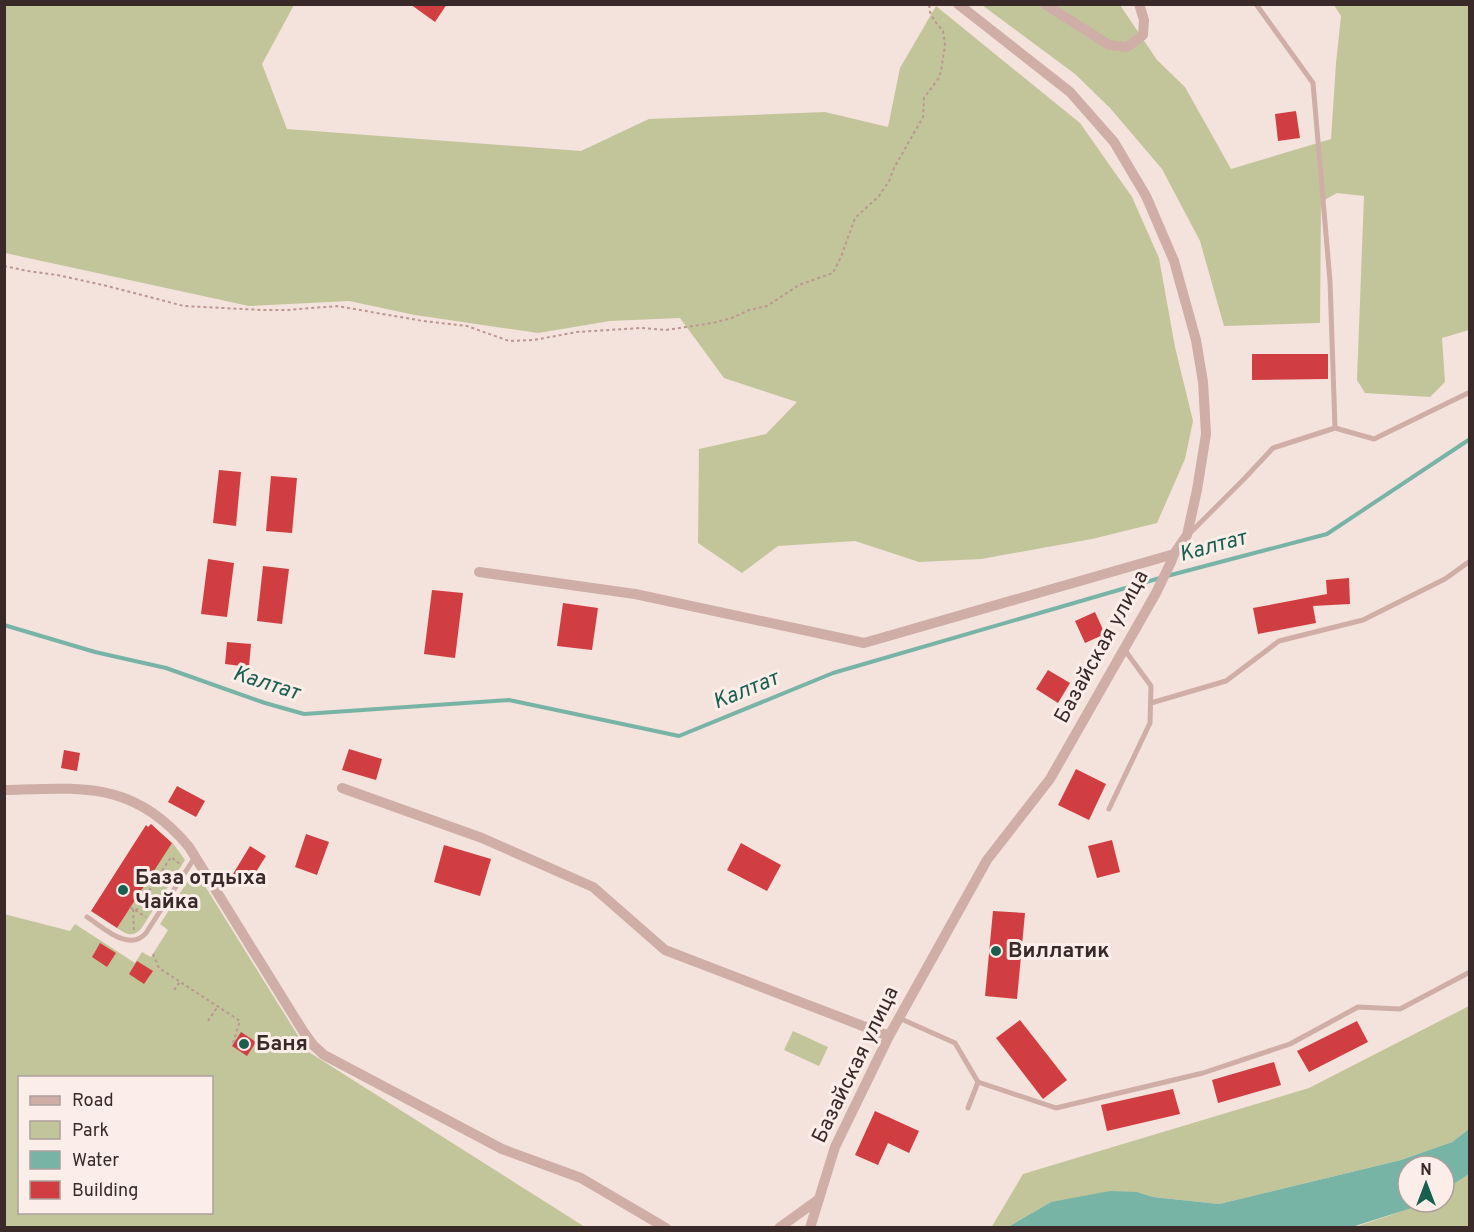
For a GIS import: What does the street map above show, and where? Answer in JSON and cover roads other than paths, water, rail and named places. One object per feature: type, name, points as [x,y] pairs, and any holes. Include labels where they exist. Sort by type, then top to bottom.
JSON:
[{"type":"street","name":"Базайская улица","points":[[810,1227],[835,1147],[889,1036],[987,860],[1050,779],[1156,593],[1172,558],[1187,535],[1206,434],[1203,382],[1196,340],[1174,261],[1146,195],[1114,142],[1070,92],[958,4]]},
{"type":"street","points":[[1045,4],[1109,45],[1127,47],[1143,35],[1144,20],[1139,4]]},
{"type":"street","points":[[479,572],[635,594],[864,643],[1172,558]]},
{"type":"street","points":[[4,790],[80,788],[105,792],[142,806],[168,824],[179,835],[303,1031],[324,1054],[502,1149],[581,1178],[666,1227]]},
{"type":"street","points":[[342,788],[482,838],[593,887],[665,950],[889,1036]]},
{"type":"street","points":[[779,1227],[819,1199]]},
{"type":"lane","points":[[1256,4],[1314,83],[1330,281],[1335,428]]},
{"type":"lane","points":[[1187,535],[1273,448],[1335,428],[1374,439],[1470,392]]},
{"type":"lane","points":[[1150,703],[1226,681],[1279,641],[1363,620],[1445,579],[1470,561]]},
{"type":"lane","points":[[1109,809],[1150,723],[1151,686],[1124,649]]},
{"type":"lane","points":[[87,917],[126,941],[135,941],[143,937],[195,857]]},
{"type":"lane","points":[[899,1018],[955,1043],[978,1082],[1056,1108],[1203,1073],[1290,1044],[1358,1006],[1400,1009],[1470,972]]},
{"type":"lane","points":[[968,1108],[978,1082]]},
{"type":"water","points":[[1469,1129],[1469,1174],[1456,1182],[1456,1154],[1418,1154],[1452,1142]]},
{"type":"water","points":[[1396,1161],[1396,1213],[1352,1227],[1008,1227],[1051,1202],[1110,1191],[1137,1192],[1153,1197],[1219,1204]]},
{"type":"waterway","name":"Калтат","points":[[1167,576],[1327,534],[1470,439]]},
{"type":"waterway","name":"Калтат","points":[[4,625],[95,652],[166,668],[265,703],[304,714],[509,700],[679,736],[833,673],[1160,578]]},
{"type":"place","name":"База отдыха Чайка","points":[[123,890]]},
{"type":"place","name":"Виллатик","points":[[996,951]]},
{"type":"place","name":"Баня","points":[[244,1044]]}]
